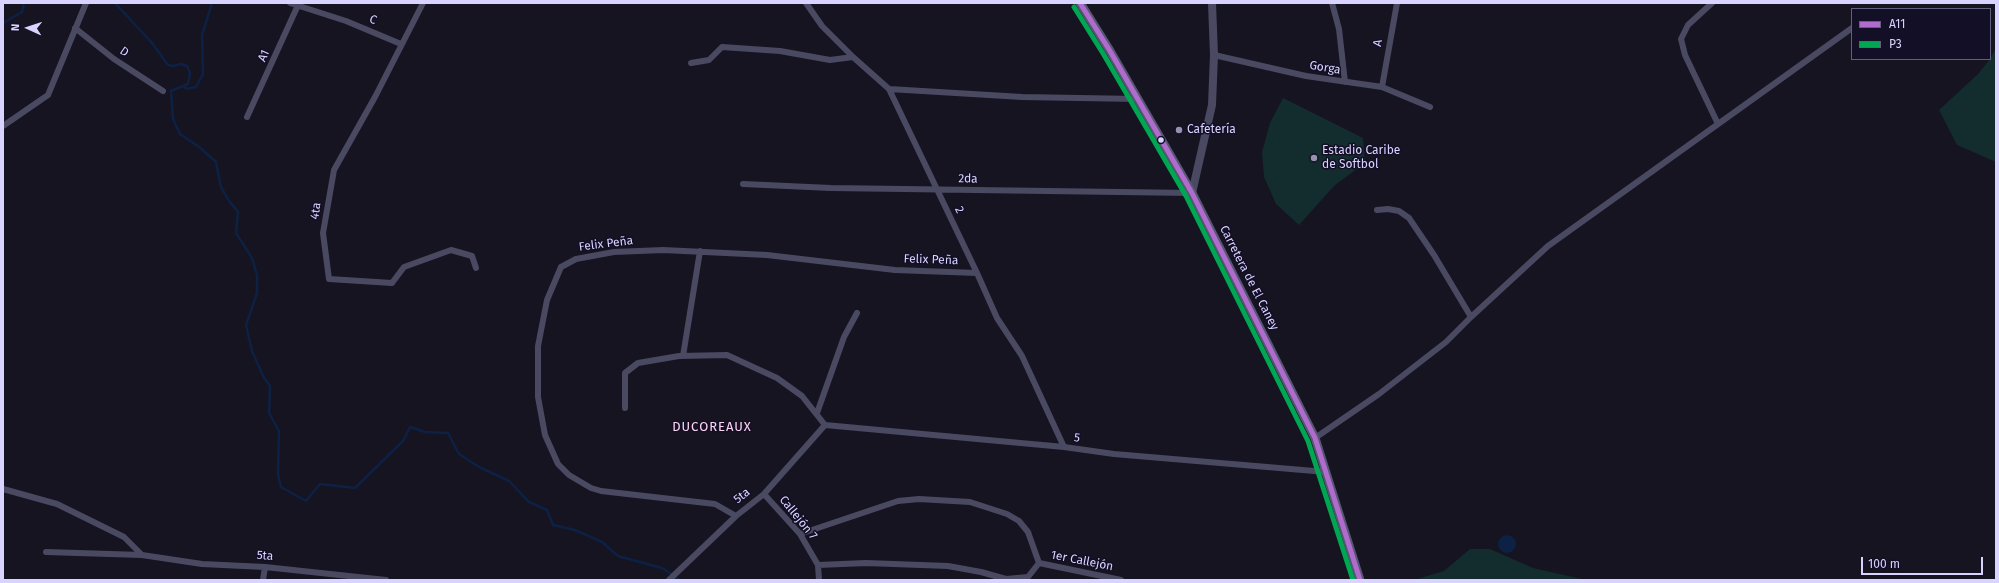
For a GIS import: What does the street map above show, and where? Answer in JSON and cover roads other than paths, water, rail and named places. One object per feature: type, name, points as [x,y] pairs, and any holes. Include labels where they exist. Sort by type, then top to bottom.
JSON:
[{"type":"main road","name":"Carretera de El Caney","points":[[1080,3],[1110,51],[1192,193],[1315,438],[1360,580]]},
{"type":"street","points":[[3,126],[48,95],[86,3]]},
{"type":"street","name":"C","points":[[290,3],[298,4],[346,21],[400,44]]},
{"type":"street","name":"4ta","points":[[423,3],[400,44],[375,97],[334,170],[323,233],[329,278],[392,283],[404,267],[451,250],[472,256],[476,268]]},
{"type":"street","name":"2","points":[[806,3],[822,26],[889,89],[936,190],[978,273],[997,318],[1022,356],[1064,447]]},
{"type":"street","points":[[1192,193],[1212,105],[1214,55],[1212,3]]},
{"type":"street","points":[[1332,3],[1339,29],[1345,82]]},
{"type":"street","name":"A","points":[[1382,87],[1396,3]]},
{"type":"street","points":[[1712,3],[1688,25],[1681,39],[1685,55],[1718,124]]},
{"type":"street","name":"A1","points":[[246,117],[269,72],[298,4]]},
{"type":"street","name":"D","points":[[75,28],[114,59],[163,91]]},
{"type":"street","points":[[1315,438],[1379,394],[1446,342],[1548,246],[1851,29]]},
{"type":"street","points":[[690,64],[709,60],[722,47],[780,52],[830,60],[854,57]]},
{"type":"street","name":"Gorga","points":[[1214,55],[1306,76],[1382,87],[1430,107]]},
{"type":"street","points":[[889,89],[1022,97],[1137,99]]},
{"type":"street","name":"2da","points":[[743,184],[936,190],[1192,193]]},
{"type":"street","points":[[1377,210],[1388,209],[1399,211],[1409,218],[1434,255],[1471,317]]},
{"type":"street","name":"Felix Peña","points":[[736,516],[715,504],[601,491],[591,488],[569,475],[558,464],[551,451],[545,434],[538,397],[538,346],[547,300],[561,267],[576,259],[614,252],[663,250],[767,255],[895,270],[978,273]]},
{"type":"street","points":[[683,356],[700,251]]},
{"type":"street","points":[[816,413],[844,337],[857,313]]},
{"type":"street","points":[[625,408],[625,373],[644,361],[683,356],[727,355],[777,378],[802,396],[825,425]]},
{"type":"street","name":"5ta","points":[[669,580],[736,516],[764,494],[825,425]]},
{"type":"street","name":"5","points":[[825,425],[1064,447],[1114,454],[1326,472]]},
{"type":"street","points":[[3,489],[57,504],[124,537],[142,555]]},
{"type":"street","name":"Callejón 7","points":[[764,494],[800,534],[818,565]]},
{"type":"street","points":[[800,534],[898,501],[919,499],[970,502],[1002,512],[1019,521],[1028,532],[1039,563],[1028,577],[1006,579],[981,572],[948,566],[866,563],[818,565],[818,580]]},
{"type":"street","name":"5ta","points":[[46,552],[142,555],[202,564],[265,567],[386,580]]},
{"type":"street","name":"1er Callejón","points":[[1039,563],[1122,580]]},
{"type":"street","points":[[263,580],[265,567]]},
{"type":"water","points":[[1507,535],[1513,538],[1516,544],[1513,550],[1507,553],[1501,550],[1498,544],[1501,538]]},
{"type":"waterway","points":[[3,23],[22,12],[24,3]]},
{"type":"waterway","points":[[115,3],[152,43],[168,65],[173,66],[181,64],[187,66],[190,73],[189,79],[188,84],[183,86]]},
{"type":"waterway","points":[[212,3],[202,35],[203,74],[196,87],[187,89],[183,86],[171,91],[173,119],[180,134],[198,146],[216,162],[221,187],[229,201],[238,212],[236,233],[252,258],[257,275],[257,293],[246,325],[252,351],[264,378],[270,386],[269,413],[279,431],[278,474],[281,487],[306,501],[320,484],[355,488],[403,441],[410,427],[425,432],[448,433],[459,454],[479,467],[509,481],[529,502],[547,510],[553,525],[575,530],[602,542],[618,556],[662,568],[680,580]]},
{"type":"place","name":"Cafetería","points":[[1179,130]]},
{"type":"place","name":"Estadio Caribe de Softbol","points":[[1314,158]]},
{"type":"district","name":"DUCOREAUX","points":[[712,427]]}]
